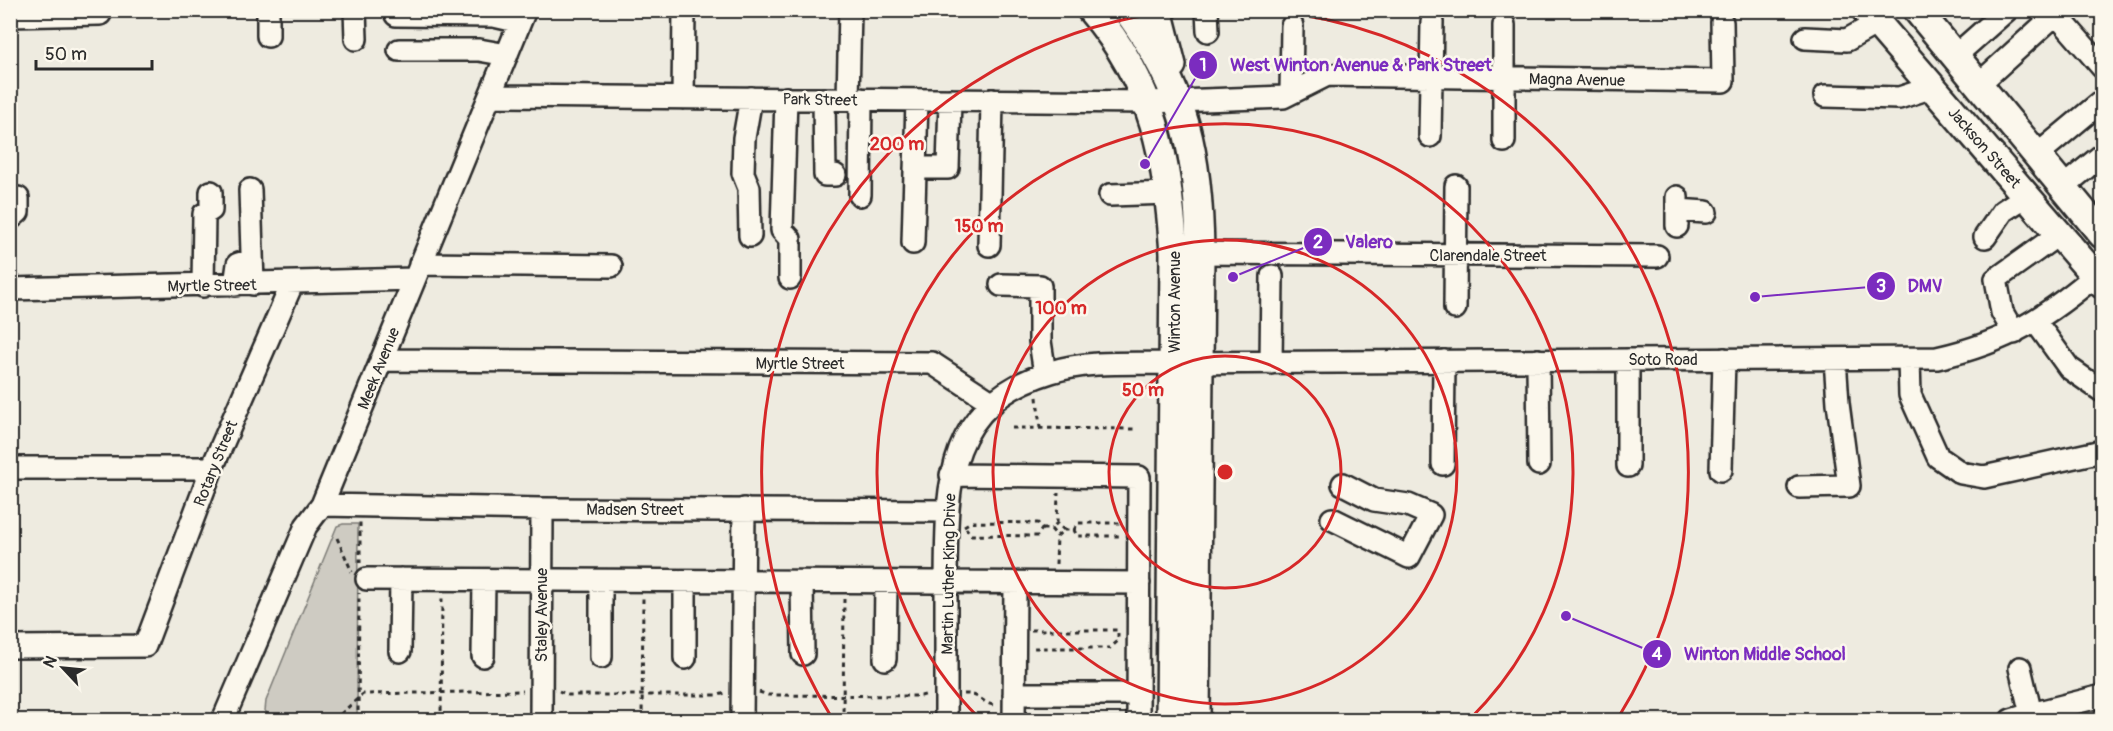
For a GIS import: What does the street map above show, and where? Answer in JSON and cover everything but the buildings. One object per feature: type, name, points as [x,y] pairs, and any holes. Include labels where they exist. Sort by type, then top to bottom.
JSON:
[{"type":"main road","name":"Winton Avenue","points":[[1091,10],[1107,29],[1130,64],[1149,102],[1169,193],[1187,253]]},
{"type":"main road","points":[[1127,10],[1153,48],[1178,97]]},
{"type":"main road","points":[[1158,10],[1170,51],[1178,97]]},
{"type":"main road","name":"Jackson Street","points":[[1917,10],[2103,234]]},
{"type":"main road","name":"Jackson Street","points":[[1872,17],[2059,234],[2100,277]]},
{"type":"main road","name":"Winton Avenue","points":[[1170,720],[1186,363],[1187,253],[1197,178],[1178,97]]},
{"type":"main road","name":"Winton Avenue","points":[[1186,363],[1196,720]]},
{"type":"street","points":[[10,16],[100,14],[100,10]]},
{"type":"street","points":[[268,10],[268,36]]},
{"type":"street","points":[[355,10],[356,39]]},
{"type":"street","points":[[683,98],[684,10]]},
{"type":"street","points":[[850,10],[860,195]]},
{"type":"street","points":[[1955,56],[2007,10]]},
{"type":"street","points":[[1979,84],[2056,14],[2103,67]]},
{"type":"street","points":[[396,15],[523,16]]},
{"type":"street","name":"Meek Avenue","points":[[223,720],[306,526],[322,505],[523,16]]},
{"type":"street","points":[[1805,38],[1847,40],[1872,17]]},
{"type":"street","points":[[1430,136],[1432,22]]},
{"type":"street","name":"Magna Avenue","points":[[1149,102],[1178,97],[1283,98],[1327,75],[1723,81],[1722,22]]},
{"type":"street","points":[[1504,25],[1504,141]]},
{"type":"street","points":[[1291,93],[1292,26]]},
{"type":"street","points":[[399,50],[479,50],[507,55]]},
{"type":"street","points":[[1825,96],[1899,98],[1933,87]]},
{"type":"street","name":"Park Street","points":[[491,96],[1149,102]]},
{"type":"street","points":[[750,236],[749,188],[743,173],[743,150],[751,98]]},
{"type":"street","points":[[786,98],[782,230],[790,239],[790,278]]},
{"type":"street","points":[[824,99],[825,176],[835,175]]},
{"type":"street","points":[[913,243],[917,100]]},
{"type":"street","points":[[915,168],[948,168],[950,100]]},
{"type":"street","points":[[989,245],[992,100]]},
{"type":"street","points":[[2037,155],[2103,101]]},
{"type":"street","points":[[2063,187],[2098,166]]},
{"type":"street","points":[[1455,308],[1456,186]]},
{"type":"street","points":[[244,284],[238,264],[252,260],[250,190]]},
{"type":"street","points":[[203,286],[204,214],[211,210],[211,192]]},
{"type":"street","points":[[1110,195],[1169,193]]},
{"type":"street","points":[[1984,237],[2003,211],[2026,196]]},
{"type":"street","points":[[10,219],[18,212],[18,198]]},
{"type":"street","points":[[1677,211],[1706,212]]},
{"type":"street","points":[[2014,333],[2002,312],[1996,279],[2059,234]]},
{"type":"street","name":"Clarendale Street","points":[[1187,253],[1658,256]]},
{"type":"street","name":"Myrtle Street","points":[[10,288],[292,284],[417,271],[610,266]]},
{"type":"street","points":[[1271,363],[1272,276]]},
{"type":"street","name":"Soto Road","points":[[1186,363],[1937,358],[1966,351],[2014,333],[2036,322],[2100,277]]},
{"type":"street","name":"Rotary Street","points":[[10,647],[145,646],[212,468],[292,284]]},
{"type":"street","points":[[1001,285],[1040,286],[1040,376]]},
{"type":"street","points":[[2036,322],[2069,368],[2103,391]]},
{"type":"street","points":[[1720,470],[1724,359]]},
{"type":"street","points":[[1799,487],[1849,486],[1838,403],[1835,359]]},
{"type":"street","points":[[1909,359],[1910,395],[1938,457],[1961,473],[1984,477],[2103,451]]},
{"type":"street","name":"Myrtle Street","points":[[381,360],[932,363],[993,403]]},
{"type":"street","points":[[1538,360],[1539,464]]},
{"type":"street","points":[[1628,360],[1628,466]]},
{"type":"street","points":[[1443,464],[1444,361]]},
{"type":"street","points":[[993,403],[1011,390],[1040,376],[1085,366],[1186,363]]},
{"type":"street","name":"Martin Luther King Drive","points":[[946,720],[947,510],[951,475],[959,451],[969,433],[993,403]]},
{"type":"street","points":[[10,468],[212,468]]},
{"type":"street","points":[[951,475],[1139,477],[1137,720]]},
{"type":"street","points":[[1332,519],[1409,557],[1431,515],[1408,505],[1374,500],[1342,484]]},
{"type":"street","name":"Madsen Street","points":[[322,505],[542,509],[947,510]]},
{"type":"street","name":"Staley Avenue","points":[[541,720],[542,509]]},
{"type":"street","points":[[742,720],[744,509]]},
{"type":"street","points":[[363,577],[442,580],[1138,583]]},
{"type":"street","points":[[400,579],[400,651]]},
{"type":"street","points":[[483,656],[484,580]]},
{"type":"street","points":[[601,657],[602,580]]},
{"type":"street","points":[[685,581],[685,658]]},
{"type":"street","points":[[802,582],[803,654]]},
{"type":"street","points":[[885,659],[886,583]]},
{"type":"street","points":[[1015,584],[1014,707],[1138,694]]},
{"type":"street","points":[[2020,669],[2031,714]]},
{"type":"street","points":[[2011,720],[2103,696]]},
{"type":"path","points":[[1040,376],[1040,428]]},
{"type":"path","points":[[1012,428],[1138,429]]},
{"type":"path","points":[[1042,529],[1051,529],[1057,523],[1058,476]]},
{"type":"path","points":[[358,720],[363,577],[360,506]]},
{"type":"path","points":[[971,522],[1038,523],[1042,529],[1037,536],[971,535],[965,526],[971,522]]},
{"type":"path","points":[[1057,523],[1064,530]]},
{"type":"path","points":[[1078,523],[1121,523],[1121,536],[1077,536],[1074,530],[1078,523]]},
{"type":"path","points":[[1051,529],[1057,536],[1056,583]]},
{"type":"path","points":[[1057,536],[1064,530],[1074,530]]},
{"type":"path","points":[[337,538],[353,573],[363,577]]},
{"type":"path","points":[[441,720],[442,580]]},
{"type":"path","points":[[642,720],[643,581]]},
{"type":"path","points":[[843,720],[844,582]]},
{"type":"path","points":[[1118,630],[1118,641],[1110,648],[1015,639],[1118,630]]},
{"type":"path","points":[[334,720],[358,696],[541,691],[560,691],[568,695],[719,695],[761,692],[768,695],[921,696],[927,693],[975,693],[991,705],[1014,707]]},
{"type":"shaded area","points":[[358,524],[357,720],[274,720],[265,711],[266,701],[337,526]]},
{"type":"place","name":"West Winton Avenue & Park Street","points":[[1145,164]]},
{"type":"place","name":"Valero","points":[[1233,277]]},
{"type":"place","name":"DMV","points":[[1755,297]]},
{"type":"place","name":"Winton Middle School","points":[[1566,616]]}]
